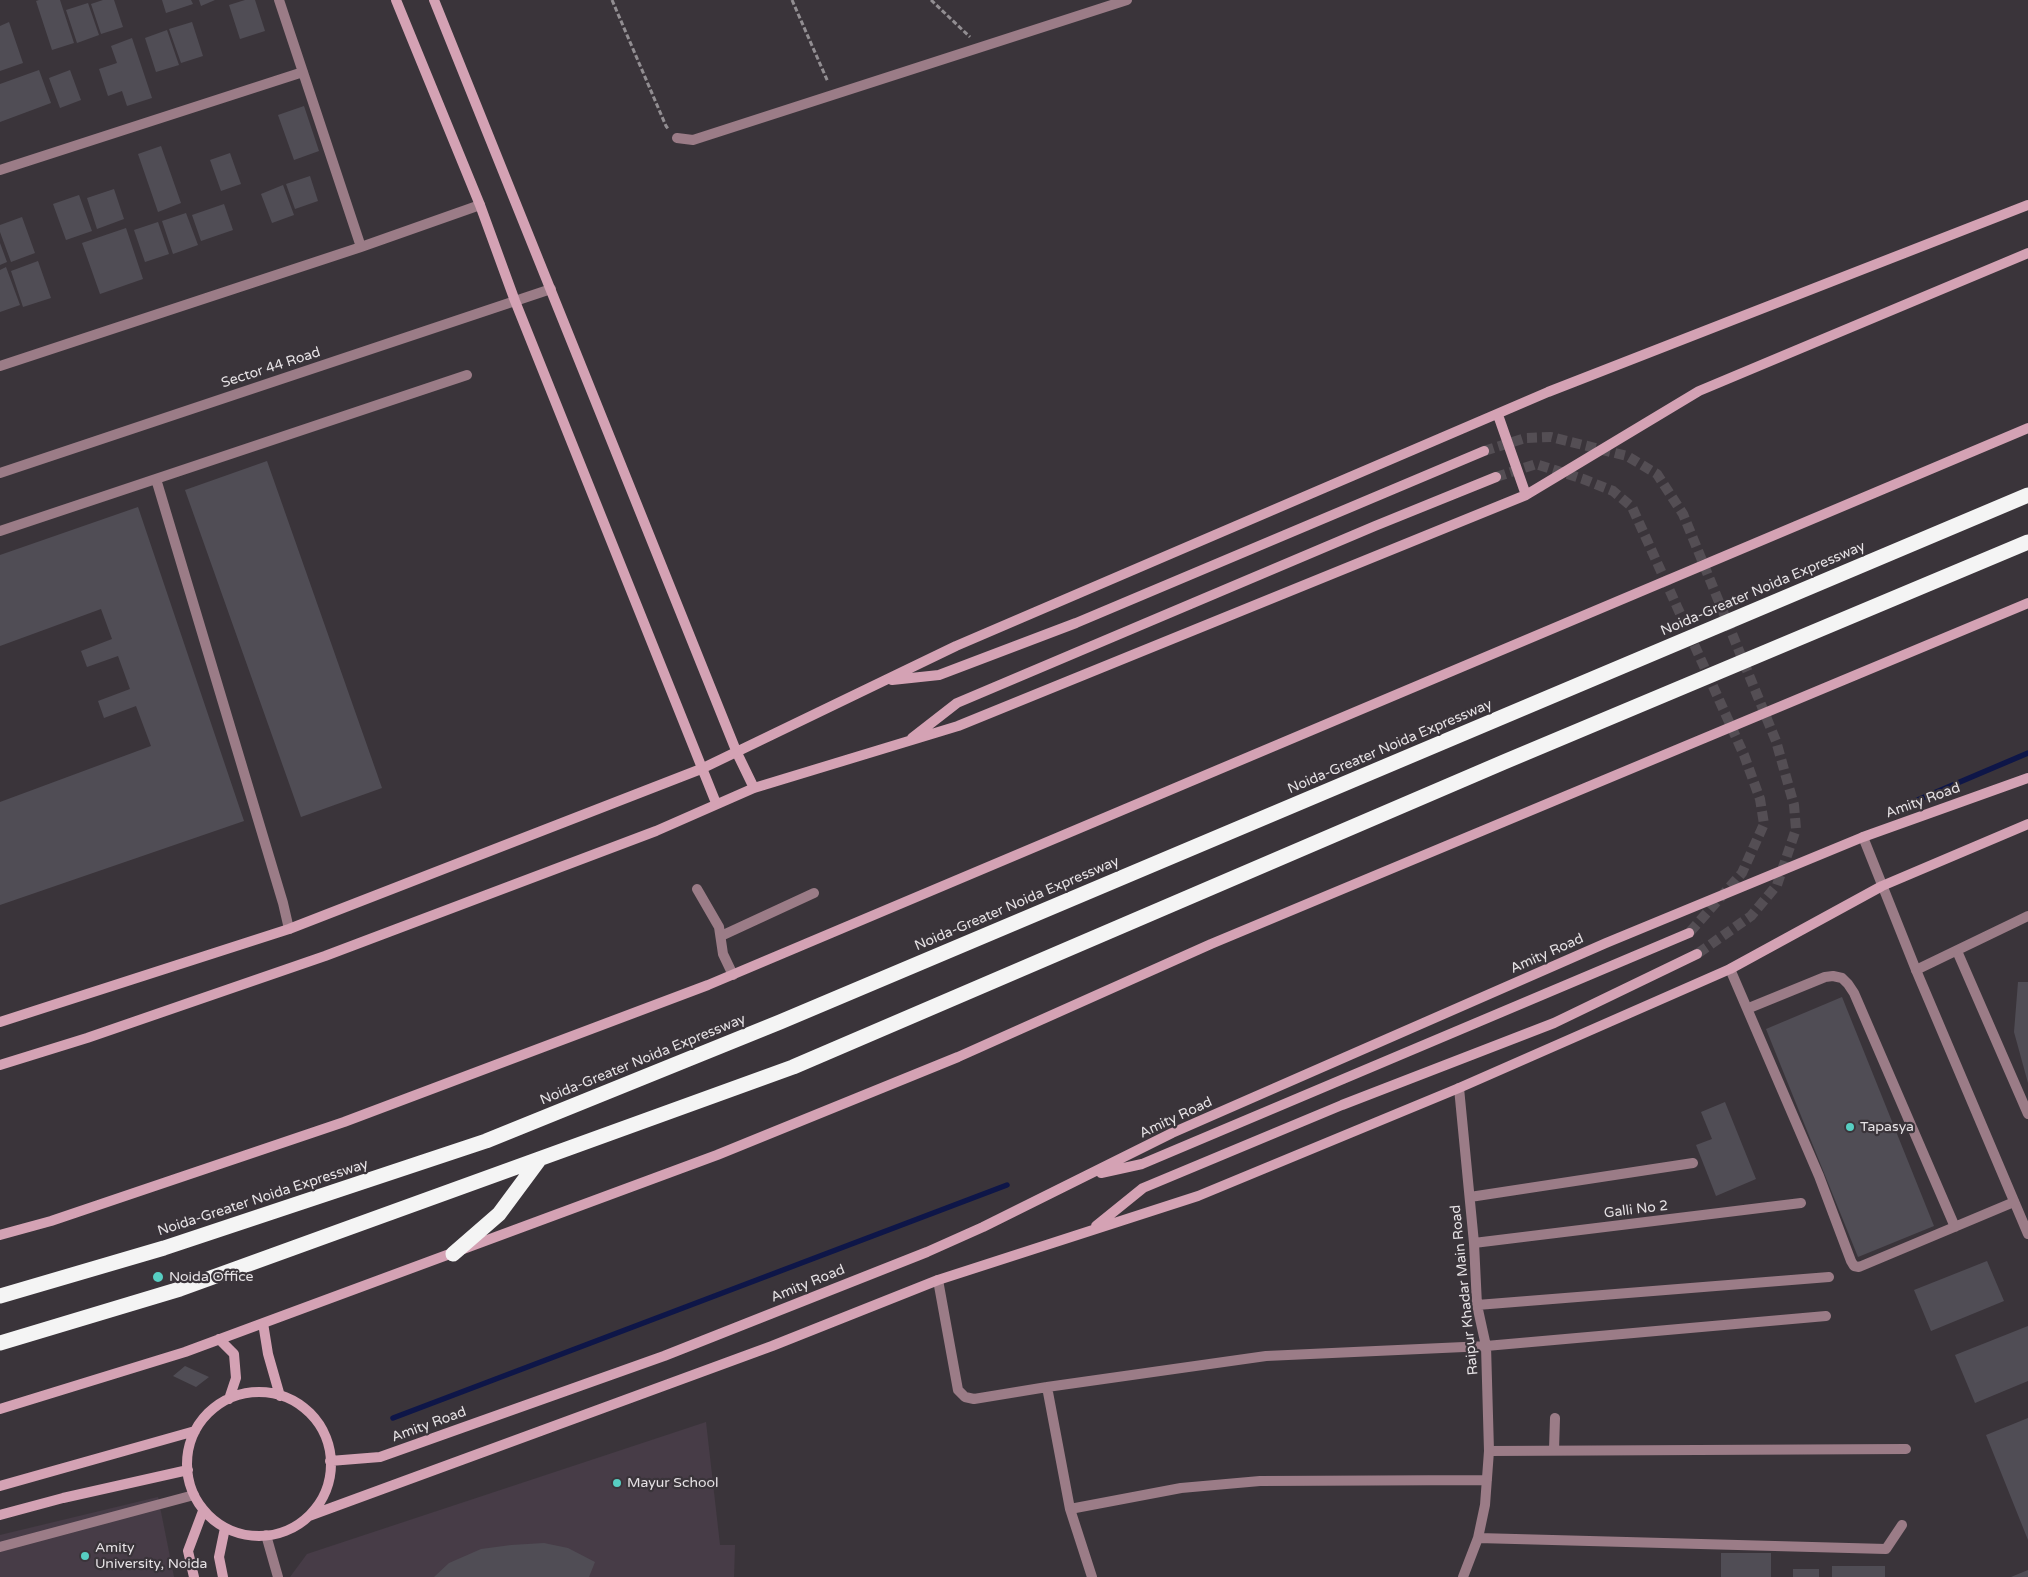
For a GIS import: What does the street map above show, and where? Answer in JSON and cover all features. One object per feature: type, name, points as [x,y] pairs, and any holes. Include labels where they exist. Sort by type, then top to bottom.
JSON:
[{"type":"highway","name":"Noida-Greater Noida Expressway","points":[[0,1296],[164,1248],[486,1141],[780,1022],[2028,495]]},
{"type":"highway","points":[[0,1343],[180,1289],[793,1068],[1504,762],[2028,542]]},
{"type":"highway","points":[[453,1254],[499,1214],[538,1160]]},
{"type":"street","points":[[279,0],[361,247]]},
{"type":"street","points":[[396,0],[480,205],[515,301],[716,803]]},
{"type":"street","points":[[434,0],[737,753],[754,788]]},
{"type":"street","points":[[677,138],[693,140],[1127,0]]},
{"type":"street","points":[[0,170],[303,72]]},
{"type":"street","points":[[0,366],[361,247],[480,205]]},
{"type":"street","points":[[0,1022],[289,929],[701,769],[956,646],[1548,392],[2028,205]]},
{"type":"street","points":[[0,1065],[87,1038],[325,956],[656,831],[716,803],[754,788],[958,726],[1526,495],[1699,391],[2028,253]]},
{"type":"street","name":"Sector 44 Road","points":[[0,473],[550,289]]},
{"type":"street","points":[[0,531],[467,375]]},
{"type":"street","points":[[1498,415],[1526,495]]},
{"type":"street","points":[[0,1235],[51,1221],[344,1122],[733,975],[2028,428]]},
{"type":"street","points":[[884,681],[939,675],[1076,623],[1484,451]]},
{"type":"street","points":[[907,742],[957,703],[1375,526],[1496,477]]},
{"type":"street","points":[[156,479],[284,903],[289,929]]},
{"type":"street","points":[[0,1409],[184,1352],[717,1156],[958,1057],[1211,944],[2028,603]]},
{"type":"street","name":"Amity Road","points":[[330,1461],[380,1457],[664,1356],[927,1252],[983,1227],[1172,1133],[1606,943],[1864,837],[2028,778]]},
{"type":"street","points":[[309,1516],[323,1497],[331,1470],[328,1442],[314,1417],[292,1399],[265,1392],[237,1395],[212,1408],[194,1431],[187,1458],[194,1495],[203,1511],[225,1528],[252,1536],[280,1533],[309,1516],[772,1346],[938,1280],[1198,1196],[1460,1088],[1730,969],[1882,886],[2028,824]]},
{"type":"street","points":[[1864,837],[1916,970],[2028,1234]]},
{"type":"street","points":[[697,889],[719,927],[723,954],[733,975]]},
{"type":"street","points":[[721,936],[814,893]]},
{"type":"street","points":[[1916,970],[2028,916]]},
{"type":"street","points":[[1087,1175],[1142,1164],[1689,933]]},
{"type":"street","points":[[1957,951],[2028,1114]]},
{"type":"street","points":[[1090,1230],[1143,1188],[1342,1105],[1554,1023],[1697,954]]},
{"type":"street","points":[[1730,969],[1749,1008],[1819,1176],[1854,1266],[1859,1267],[2014,1202]]},
{"type":"street","points":[[1749,1008],[1825,977],[1842,978],[1848,984],[1854,993],[1955,1227]]},
{"type":"street","name":"Raipur Khadar Main Road","points":[[1460,1088],[1478,1305],[1486,1346],[1489,1451],[1485,1505],[1478,1538],[1463,1577]]},
{"type":"street","points":[[1470,1197],[1693,1163]]},
{"type":"street","name":"Galli No 2","points":[[1474,1243],[1801,1203]]},
{"type":"street","points":[[1478,1305],[1828,1277]]},
{"type":"street","points":[[938,1280],[958,1390],[964,1397],[974,1399],[1266,1356],[1486,1346],[1826,1316]]},
{"type":"street","points":[[264,1323],[268,1354],[280,1396]]},
{"type":"street","points":[[220,1339],[234,1354],[236,1378],[229,1399]]},
{"type":"street","points":[[1047,1387],[1070,1509],[1092,1577]]},
{"type":"street","points":[[1554,1450],[1556,1418]]},
{"type":"street","points":[[0,1486],[194,1431]]},
{"type":"street","points":[[1489,1451],[1906,1449]]},
{"type":"street","points":[[0,1515],[63,1498],[188,1470]]},
{"type":"street","points":[[1070,1509],[1182,1488],[1260,1481],[1488,1480]]},
{"type":"street","points":[[0,1547],[194,1495]]},
{"type":"street","points":[[194,1577],[188,1551],[203,1511]]},
{"type":"street","points":[[1478,1538],[1886,1549],[1902,1525]]},
{"type":"street","points":[[223,1577],[219,1557],[225,1528]]},
{"type":"street","points":[[266,1535],[278,1577]]},
{"type":"path","points":[[612,0],[666,126],[677,138]]},
{"type":"path","points":[[792,0],[834,94]]},
{"type":"path","points":[[931,0],[980,47]]},
{"type":"shaded area","name":"Mayur School","points":[[706,1422],[720,1545],[735,1545],[734,1577],[290,1577],[307,1554]]},
{"type":"shaded area","name":"Amity University, Noida","points":[[158,1497],[174,1577],[0,1577],[0,1535]]},
{"type":"building","points":[[60,0],[74,43],[52,50],[36,1]]},
{"type":"building","points":[[103,0],[114,0],[123,27],[101,34],[91,4]]},
{"type":"building","points":[[162,0],[191,0],[193,4],[166,13]]},
{"type":"building","points":[[199,0],[215,0],[201,6]]},
{"type":"building","points":[[245,0],[255,0],[265,31],[240,39],[229,5]]},
{"type":"building","points":[[88,3],[99,35],[77,43],[66,10]]},
{"type":"building","points":[[9,22],[23,63],[0,71],[0,26]]},
{"type":"building","points":[[192,22],[203,56],[181,63],[169,29]]},
{"type":"building","points":[[167,30],[179,65],[156,72],[145,38]]},
{"type":"building","points":[[132,38],[152,98],[127,106],[122,91],[108,96],[99,69],[117,63],[111,46]]},
{"type":"building","points":[[39,70],[51,103],[0,122],[0,84]]},
{"type":"building","points":[[70,70],[81,100],[60,108],[49,78]]},
{"type":"building","points":[[304,106],[319,151],[294,160],[278,115]]},
{"type":"building","points":[[161,146],[181,203],[158,212],[138,154]]},
{"type":"building","points":[[230,153],[241,184],[221,191],[210,160]]},
{"type":"building","points":[[310,176],[318,201],[295,209],[286,184]]},
{"type":"building","points":[[283,185],[294,215],[272,223],[261,194]]},
{"type":"building","points":[[114,189],[124,219],[97,229],[87,198]]},
{"type":"building","points":[[79,195],[92,231],[66,240],[53,204]]},
{"type":"building","points":[[224,204],[233,230],[201,241],[192,215]]},
{"type":"building","points":[[186,213],[198,245],[173,254],[162,221]]},
{"type":"building","points":[[22,217],[35,253],[11,262],[0,232],[0,225]]},
{"type":"building","points":[[158,222],[169,254],[145,262],[134,230]]},
{"type":"building","points":[[126,228],[143,279],[100,294],[82,243]]},
{"type":"building","points":[[0,243],[7,262],[0,265]]},
{"type":"building","points":[[38,261],[51,298],[23,307],[11,271]]},
{"type":"building","points":[[6,267],[20,305],[0,312],[0,270]]},
{"type":"building","points":[[267,461],[382,788],[301,817],[185,490]]},
{"type":"building","points":[[138,507],[244,821],[0,905],[0,802],[151,746],[136,706],[104,718],[98,701],[130,689],[118,656],[87,667],[81,651],[112,639],[101,609],[0,646],[0,555]]},
{"type":"building","points":[[2018,982],[2028,982],[2028,1083],[2014,1032]]},
{"type":"building","name":"Tapasya","points":[[1842,997],[1934,1226],[1858,1257],[1766,1029]]},
{"type":"building","points":[[1725,1102],[1756,1179],[1716,1196],[1696,1145],[1712,1139],[1701,1112]]},
{"type":"building","points":[[1987,1261],[2004,1301],[1931,1331],[1914,1290]]},
{"type":"building","points":[[2028,1326],[2028,1381],[1975,1403],[1955,1355]]},
{"type":"building","points":[[185,1366],[209,1377],[196,1387],[173,1376]]},
{"type":"building","points":[[2028,1418],[2028,1540],[1986,1435]]},
{"type":"building","points":[[544,1543],[568,1548],[595,1562],[589,1577],[434,1577],[449,1563],[481,1549]]},
{"type":"building","points":[[1721,1553],[1771,1553],[1771,1577],[1721,1577]]},
{"type":"building","points":[[1832,1566],[1885,1566],[1885,1577],[1832,1577]]},
{"type":"building","points":[[1793,1569],[1819,1569],[1819,1577],[1793,1577]]},
{"type":"building","points":[[2028,1570],[2028,1577],[2011,1577]]},
{"type":"waterway","points":[[1908,804],[2028,753]]},
{"type":"waterway","points":[[393,1418],[1007,1185]]},
{"type":"tunnel","points":[[1484,451],[1525,438],[1551,437],[1627,456],[1657,474],[1683,514],[1776,741],[1794,805],[1796,829],[1777,885],[1751,916],[1697,954]]},
{"type":"tunnel","points":[[1496,477],[1536,464],[1613,491],[1632,507],[1744,755],[1760,799],[1764,824],[1742,873],[1689,933]]},
{"type":"place","name":"Tapasya","points":[[1850,1127]]},
{"type":"place","name":"Noida Office","points":[[158,1277]]},
{"type":"place","name":"Mayur School","points":[[617,1483]]},
{"type":"place","name":"Amity University, Noida","points":[[85,1556]]}]
